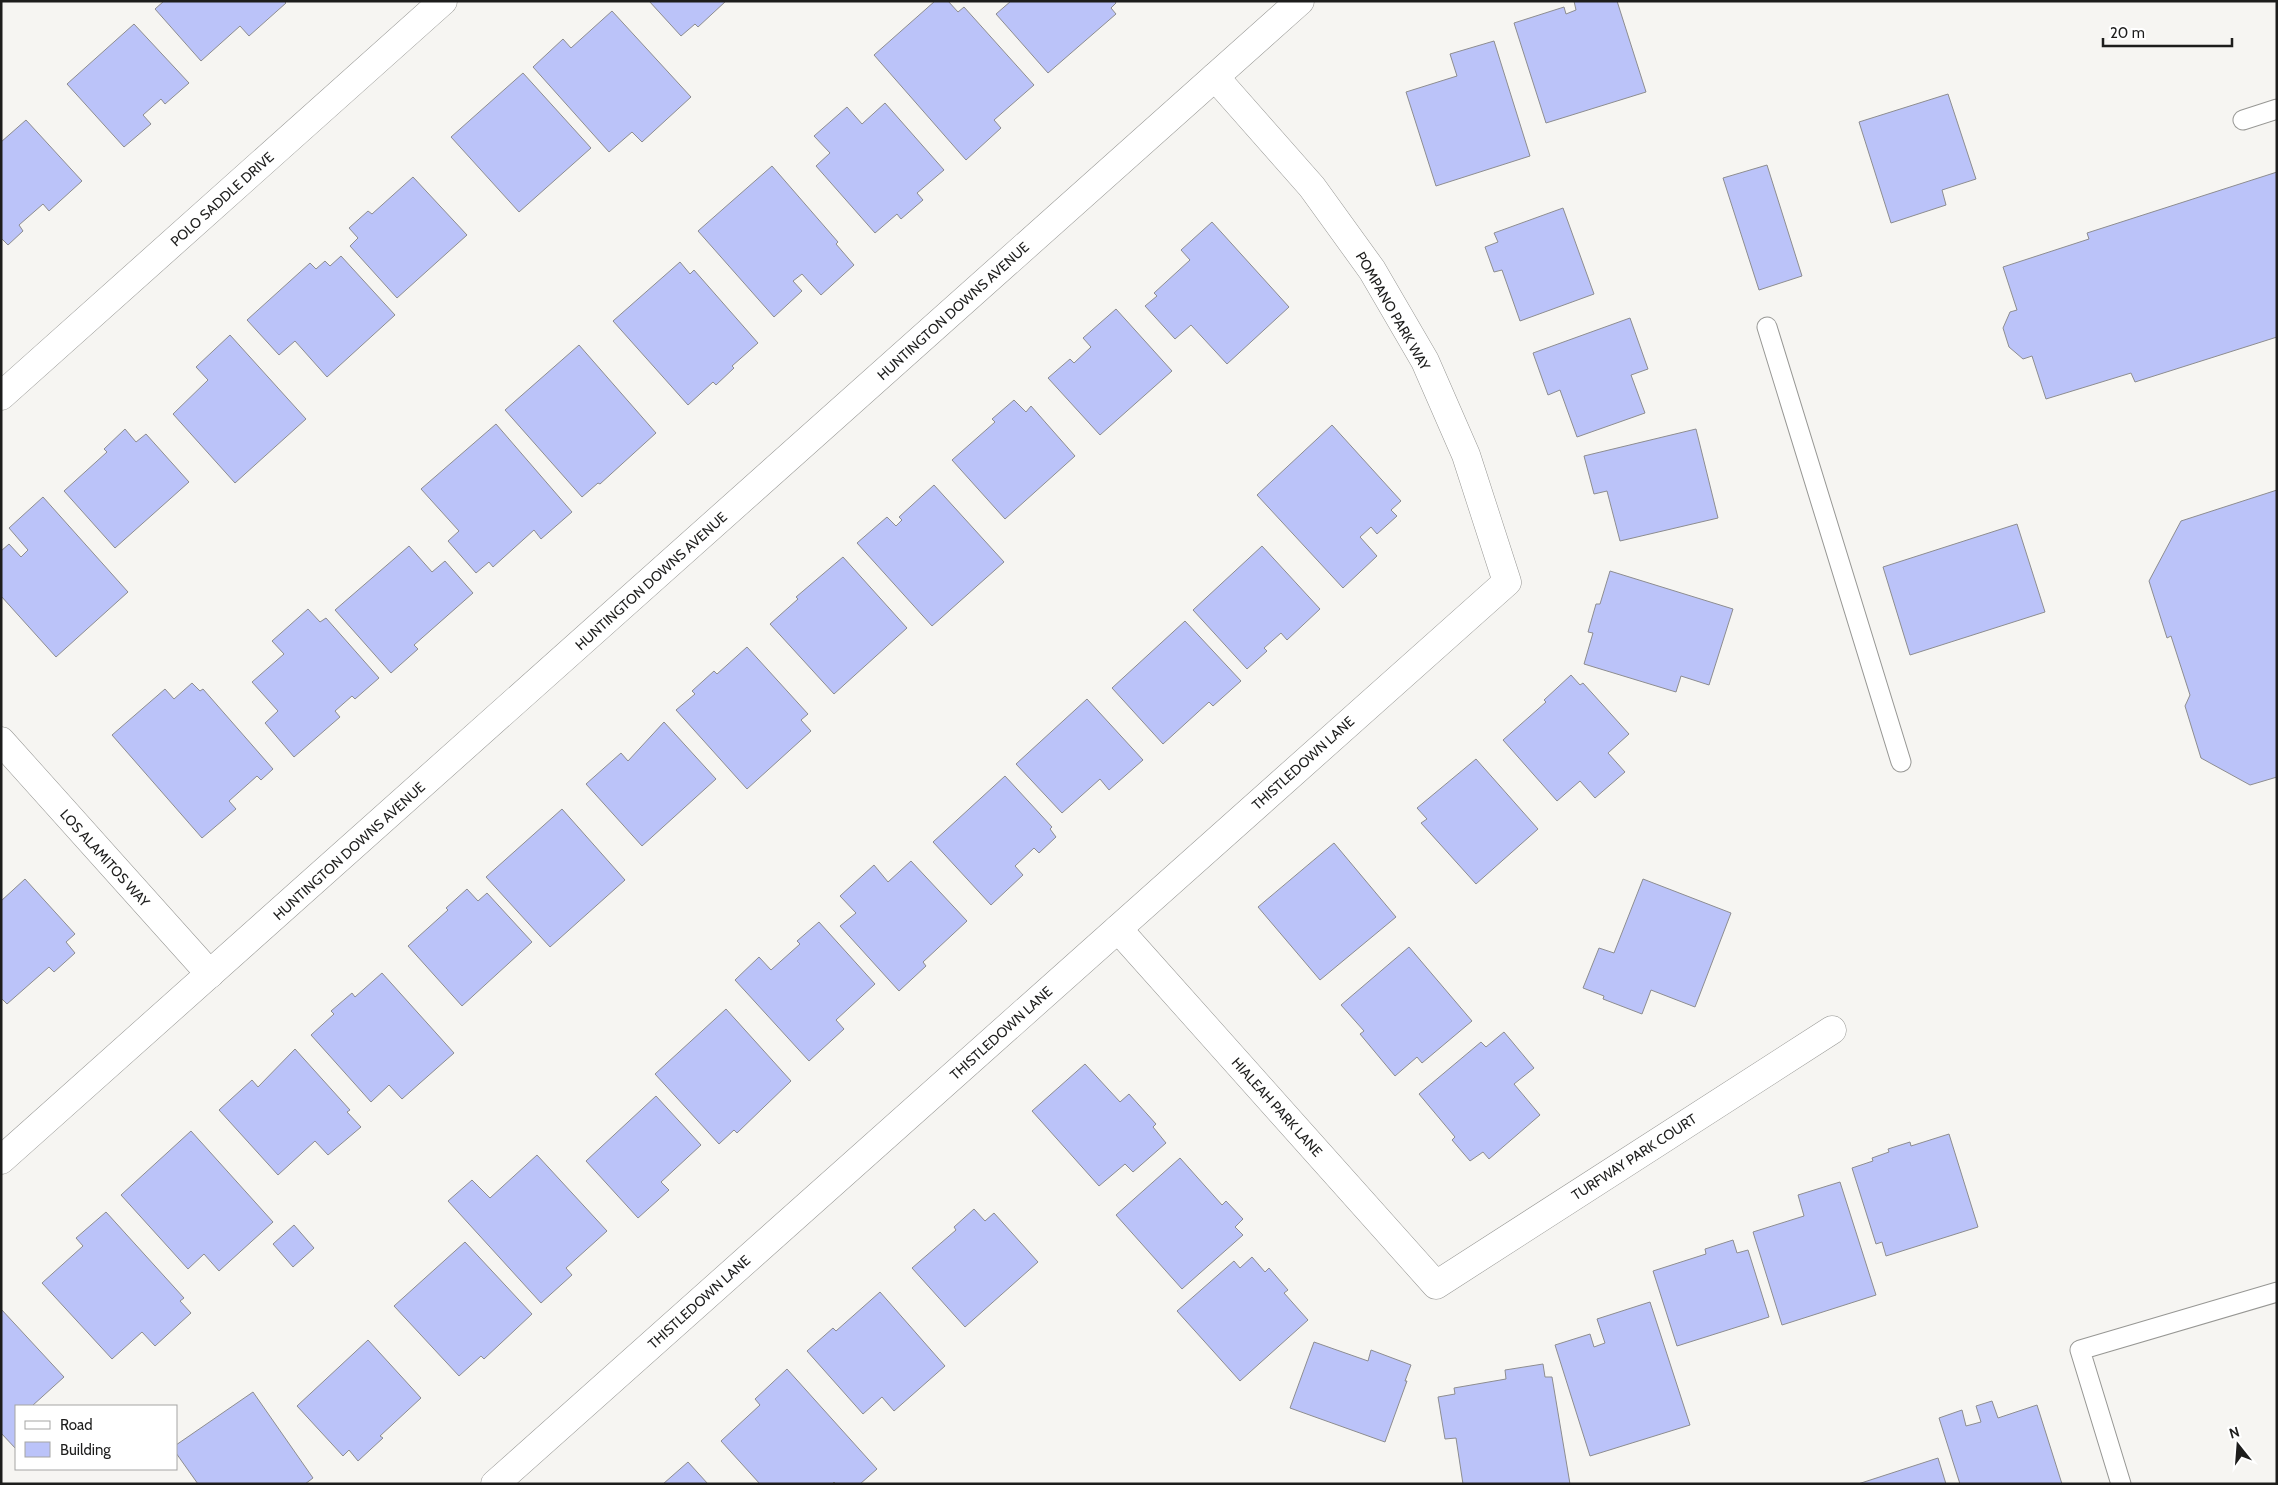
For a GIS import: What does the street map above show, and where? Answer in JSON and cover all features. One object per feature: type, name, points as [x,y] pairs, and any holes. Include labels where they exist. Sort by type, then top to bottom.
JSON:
[{"type":"street","name":"POLO SADDLE DRIVE","points":[[1,396],[444,1]]},
{"type":"street","name":"HUNTINGTON DOWNS AVENUE","points":[[1,1160],[1300,1]]},
{"type":"street","name":"POMPANO PARK WAY","points":[[1216,77],[1312,187],[1372,270],[1425,361],[1466,455],[1507,582]]},
{"type":"street","name":"THISTLEDOWN LANE","points":[[495,1484],[1507,582]]},
{"type":"street","name":"LOS ALAMITOS WAY","points":[[1,741],[210,974]]},
{"type":"street","name":"HIALEAH PARK LANE","points":[[1118,929],[1436,1285]]},
{"type":"street","name":"TURFWAY PARK COURT","points":[[1436,1285],[1832,1030]]},
{"type":"lane","points":[[2243,120],[2277,109]]},
{"type":"lane","points":[[1767,328],[1901,762]]},
{"type":"lane","points":[[2121,1484],[2080,1350],[2277,1292]]},
{"type":"building","points":[[164,1],[284,1],[286,3],[249,36],[240,26],[201,61],[155,9]]},
{"type":"building","points":[[649,1],[726,1],[698,27],[695,24],[681,36]]},
{"type":"building","points":[[935,1],[948,1],[958,12],[964,7],[1034,85],[994,120],[1001,128],[966,160],[874,55]]},
{"type":"building","points":[[1011,1],[1115,1],[1116,3],[1111,8],[1116,14],[1048,73],[996,14]]},
{"type":"building","points":[[1574,1],[1617,1],[1646,92],[1546,123],[1514,23],[1564,7],[1566,14],[1576,10]]},
{"type":"building","points":[[612,11],[691,97],[642,142],[632,132],[609,152],[533,67],[563,39],[571,48]]},
{"type":"building","points":[[134,24],[189,83],[165,104],[161,99],[143,115],[151,124],[124,147],[67,84]]},
{"type":"building","points":[[1494,41],[1530,156],[1436,186],[1406,92],[1457,76],[1450,54]]},
{"type":"building","points":[[523,73],[591,148],[519,212],[451,137]]},
{"type":"building","points":[[1948,94],[1976,179],[1942,190],[1946,205],[1891,223],[1859,122]]},
{"type":"building","points":[[885,103],[944,170],[917,193],[923,200],[901,219],[897,214],[875,233],[816,166],[830,153],[814,136],[847,107],[862,124]]},
{"type":"building","points":[[26,120],[82,181],[49,211],[43,204],[19,225],[23,231],[8,245],[1,238],[1,142]]},
{"type":"building","points":[[1767,165],[1802,276],[1759,290],[1723,178]]},
{"type":"building","points":[[772,166],[838,242],[836,244],[854,265],[821,295],[802,274],[793,281],[802,291],[774,317],[698,231]]},
{"type":"building","points":[[2277,172],[2277,337],[2135,382],[2131,373],[2046,399],[2032,356],[2023,359],[2009,347],[2003,328],[2010,312],[2017,310],[2003,267],[2089,239],[2087,233]]},
{"type":"building","points":[[413,177],[467,235],[397,298],[350,246],[358,238],[349,228],[368,211],[372,214]]},
{"type":"building","points":[[1563,208],[1594,294],[1520,321],[1502,270],[1494,272],[1485,247],[1498,242],[1494,233]]},
{"type":"building","points":[[1212,222],[1289,307],[1227,364],[1191,325],[1175,339],[1145,306],[1157,296],[1154,293],[1190,260],[1181,250]]},
{"type":"building","points":[[341,256],[395,315],[327,377],[295,341],[279,355],[247,320],[310,263],[316,269],[325,261],[330,266]]},
{"type":"building","points":[[680,262],[690,274],[694,270],[758,343],[732,366],[734,368],[716,385],[713,382],[688,405],[613,321]]},
{"type":"building","points":[[1116,309],[1172,371],[1100,435],[1048,378],[1070,359],[1074,363],[1091,347],[1083,338]]},
{"type":"building","points":[[1630,318],[1648,369],[1631,375],[1645,413],[1577,437],[1560,390],[1548,395],[1533,353]]},
{"type":"building","points":[[230,335],[306,419],[235,483],[173,414],[208,380],[196,367]]},
{"type":"building","points":[[579,345],[656,433],[600,484],[598,483],[582,497],[505,410]]},
{"type":"building","points":[[1014,400],[1026,412],[1031,406],[1075,456],[1005,519],[952,460],[995,422],[992,419]]},
{"type":"building","points":[[496,424],[572,512],[541,539],[534,530],[493,567],[489,562],[476,573],[448,541],[459,531],[421,489]]},
{"type":"building","points":[[1332,425],[1401,501],[1391,510],[1397,516],[1377,534],[1371,527],[1360,537],[1377,556],[1343,588],[1257,495]]},
{"type":"building","points":[[125,429],[136,442],[146,434],[189,482],[115,548],[64,491],[107,452],[104,449]]},
{"type":"building","points":[[1696,429],[1718,518],[1620,541],[1607,491],[1594,494],[1584,456]]},
{"type":"building","points":[[934,485],[1004,562],[932,626],[857,543],[887,517],[896,526],[902,520],[899,517]]},
{"type":"building","points":[[2277,490],[2277,777],[2250,785],[2201,758],[2185,706],[2190,695],[2171,636],[2167,638],[2149,581],[2181,521]]},
{"type":"building","points":[[43,497],[128,592],[56,657],[1,596],[1,551],[9,544],[21,557],[28,550],[9,528]]},
{"type":"building","points":[[2017,524],[2045,612],[1910,655],[1883,567]]},
{"type":"building","points":[[409,546],[432,572],[445,561],[473,593],[414,645],[418,649],[391,673],[335,610]]},
{"type":"building","points":[[1262,546],[1320,609],[1287,640],[1281,633],[1264,648],[1267,651],[1247,669],[1193,610]]},
{"type":"building","points":[[843,557],[907,628],[834,694],[770,624],[798,599],[796,597]]},
{"type":"building","points":[[1610,571],[1733,609],[1709,685],[1681,676],[1676,692],[1584,664],[1593,633],[1588,632],[1596,604],[1600,604]]},
{"type":"building","points":[[308,609],[320,622],[326,618],[379,678],[355,699],[352,696],[335,711],[340,717],[294,757],[265,723],[278,711],[252,682],[284,654],[272,641]]},
{"type":"building","points":[[1185,621],[1241,681],[1213,706],[1209,702],[1163,744],[1112,688]]},
{"type":"building","points":[[747,647],[808,714],[801,720],[811,731],[747,789],[676,710],[695,694],[692,691],[714,671],[717,674]]},
{"type":"building","points":[[1571,675],[1580,685],[1583,683],[1629,734],[1608,753],[1625,772],[1595,798],[1580,781],[1557,801],[1503,740],[1546,702],[1544,700]]},
{"type":"building","points":[[192,683],[200,691],[203,689],[273,769],[261,780],[257,776],[229,801],[236,809],[202,838],[112,735],[165,689],[174,699]]},
{"type":"building","points":[[1087,699],[1143,760],[1109,790],[1100,779],[1062,813],[1016,764]]},
{"type":"building","points":[[664,722],[716,779],[642,846],[586,784],[621,753],[628,761]]},
{"type":"building","points":[[1476,759],[1538,829],[1476,884],[1421,823],[1427,819],[1417,808]]},
{"type":"building","points":[[1005,776],[1052,827],[1050,829],[1056,837],[1039,853],[1034,848],[1015,866],[1023,875],[991,905],[933,842]]},
{"type":"building","points":[[562,809],[625,880],[550,947],[486,877]]},
{"type":"building","points":[[1334,843],[1396,917],[1320,980],[1258,907]]},
{"type":"building","points":[[911,861],[967,921],[923,962],[926,966],[899,991],[840,926],[856,913],[840,896],[874,865],[888,882]]},
{"type":"building","points":[[25,879],[75,934],[66,942],[75,953],[54,972],[49,967],[7,1004],[1,998],[1,901]]},
{"type":"building","points":[[1643,879],[1731,913],[1695,1007],[1651,990],[1642,1014],[1603,999],[1604,996],[1583,988],[1599,948],[1614,953]]},
{"type":"building","points":[[467,889],[478,901],[487,893],[532,942],[462,1006],[408,946],[448,910],[446,908]]},
{"type":"building","points":[[819,922],[875,984],[836,1020],[844,1029],[809,1061],[735,980],[759,957],[771,970],[800,944],[797,941]]},
{"type":"building","points":[[1409,947],[1472,1021],[1422,1063],[1417,1057],[1395,1076],[1360,1034],[1364,1031],[1341,1005]]},
{"type":"building","points":[[382,973],[454,1053],[402,1099],[389,1085],[371,1102],[311,1035],[334,1014],[331,1011],[352,993],[355,997]]},
{"type":"building","points":[[726,1009],[791,1081],[737,1133],[734,1130],[719,1144],[655,1074]]},
{"type":"building","points":[[1504,1032],[1534,1068],[1514,1084],[1540,1115],[1489,1159],[1483,1152],[1470,1161],[1452,1140],[1455,1137],[1419,1094],[1481,1042],[1486,1047]]},
{"type":"building","points":[[295,1049],[350,1110],[347,1112],[361,1127],[328,1155],[315,1141],[278,1175],[219,1110],[252,1080],[258,1087]]},
{"type":"building","points":[[1085,1064],[1120,1102],[1129,1094],[1156,1124],[1153,1127],[1166,1143],[1133,1172],[1125,1164],[1099,1186],[1032,1111]]},
{"type":"building","points":[[656,1096],[701,1145],[661,1182],[669,1190],[638,1218],[586,1161]]},
{"type":"building","points":[[191,1131],[273,1222],[219,1271],[204,1254],[188,1269],[121,1195]]},
{"type":"building","points":[[1949,1134],[1978,1227],[1886,1256],[1882,1242],[1876,1244],[1852,1168],[1873,1161],[1872,1158],[1889,1152],[1888,1149],[1910,1142],[1911,1146]]},
{"type":"building","points":[[537,1155],[607,1231],[566,1268],[572,1275],[541,1303],[448,1201],[472,1180],[490,1198]]},
{"type":"building","points":[[1180,1158],[1222,1205],[1226,1201],[1243,1219],[1235,1227],[1243,1235],[1182,1289],[1116,1215]]},
{"type":"building","points":[[1840,1182],[1876,1295],[1782,1325],[1753,1232],[1804,1216],[1798,1195]]},
{"type":"building","points":[[974,1209],[985,1221],[994,1213],[1038,1262],[965,1327],[912,1268],[956,1230],[954,1227]]},
{"type":"building","points":[[106,1212],[184,1298],[180,1301],[191,1313],[155,1346],[142,1332],[112,1359],[42,1283],[83,1246],[76,1238]]},
{"type":"building","points":[[294,1225],[314,1248],[293,1267],[273,1244]]},
{"type":"building","points":[[1733,1240],[1737,1253],[1748,1250],[1769,1317],[1677,1346],[1653,1271],[1706,1254],[1705,1249]]},
{"type":"building","points":[[465,1242],[532,1314],[484,1359],[481,1356],[459,1376],[394,1306]]},
{"type":"building","points":[[1252,1257],[1265,1272],[1269,1268],[1288,1290],[1284,1293],[1308,1320],[1240,1381],[1177,1311],[1234,1261],[1240,1268]]},
{"type":"building","points":[[880,1292],[945,1366],[894,1411],[882,1397],[863,1414],[807,1351],[833,1328],[836,1331]]},
{"type":"building","points":[[1650,1302],[1690,1425],[1590,1456],[1555,1345],[1590,1334],[1594,1347],[1605,1343],[1597,1319]]},
{"type":"building","points":[[1,1309],[64,1377],[33,1405],[15,1405],[15,1448],[1,1433]]},
{"type":"building","points":[[368,1340],[421,1398],[380,1436],[383,1438],[358,1461],[349,1450],[343,1456],[297,1406]]},
{"type":"building","points":[[1314,1342],[1368,1361],[1371,1350],[1411,1365],[1385,1442],[1290,1408]]},
{"type":"building","points":[[1543,1364],[1545,1377],[1552,1377],[1570,1484],[1463,1484],[1456,1438],[1445,1439],[1438,1397],[1455,1394],[1454,1388],[1506,1379],[1505,1370]]},
{"type":"building","points":[[787,1369],[877,1469],[860,1484],[836,1484],[834,1482],[832,1484],[760,1484],[721,1441],[760,1405],[755,1399]]},
{"type":"building","points":[[253,1392],[313,1478],[305,1484],[198,1484],[178,1456],[178,1444]]},
{"type":"building","points":[[1992,1401],[1998,1418],[2037,1405],[2062,1484],[1960,1484],[1939,1418],[1962,1410],[1966,1426],[1981,1422],[1976,1406]]},
{"type":"building","points":[[1938,1458],[1946,1484],[1858,1484]]},
{"type":"building","points":[[688,1462],[708,1484],[663,1484]]}]
